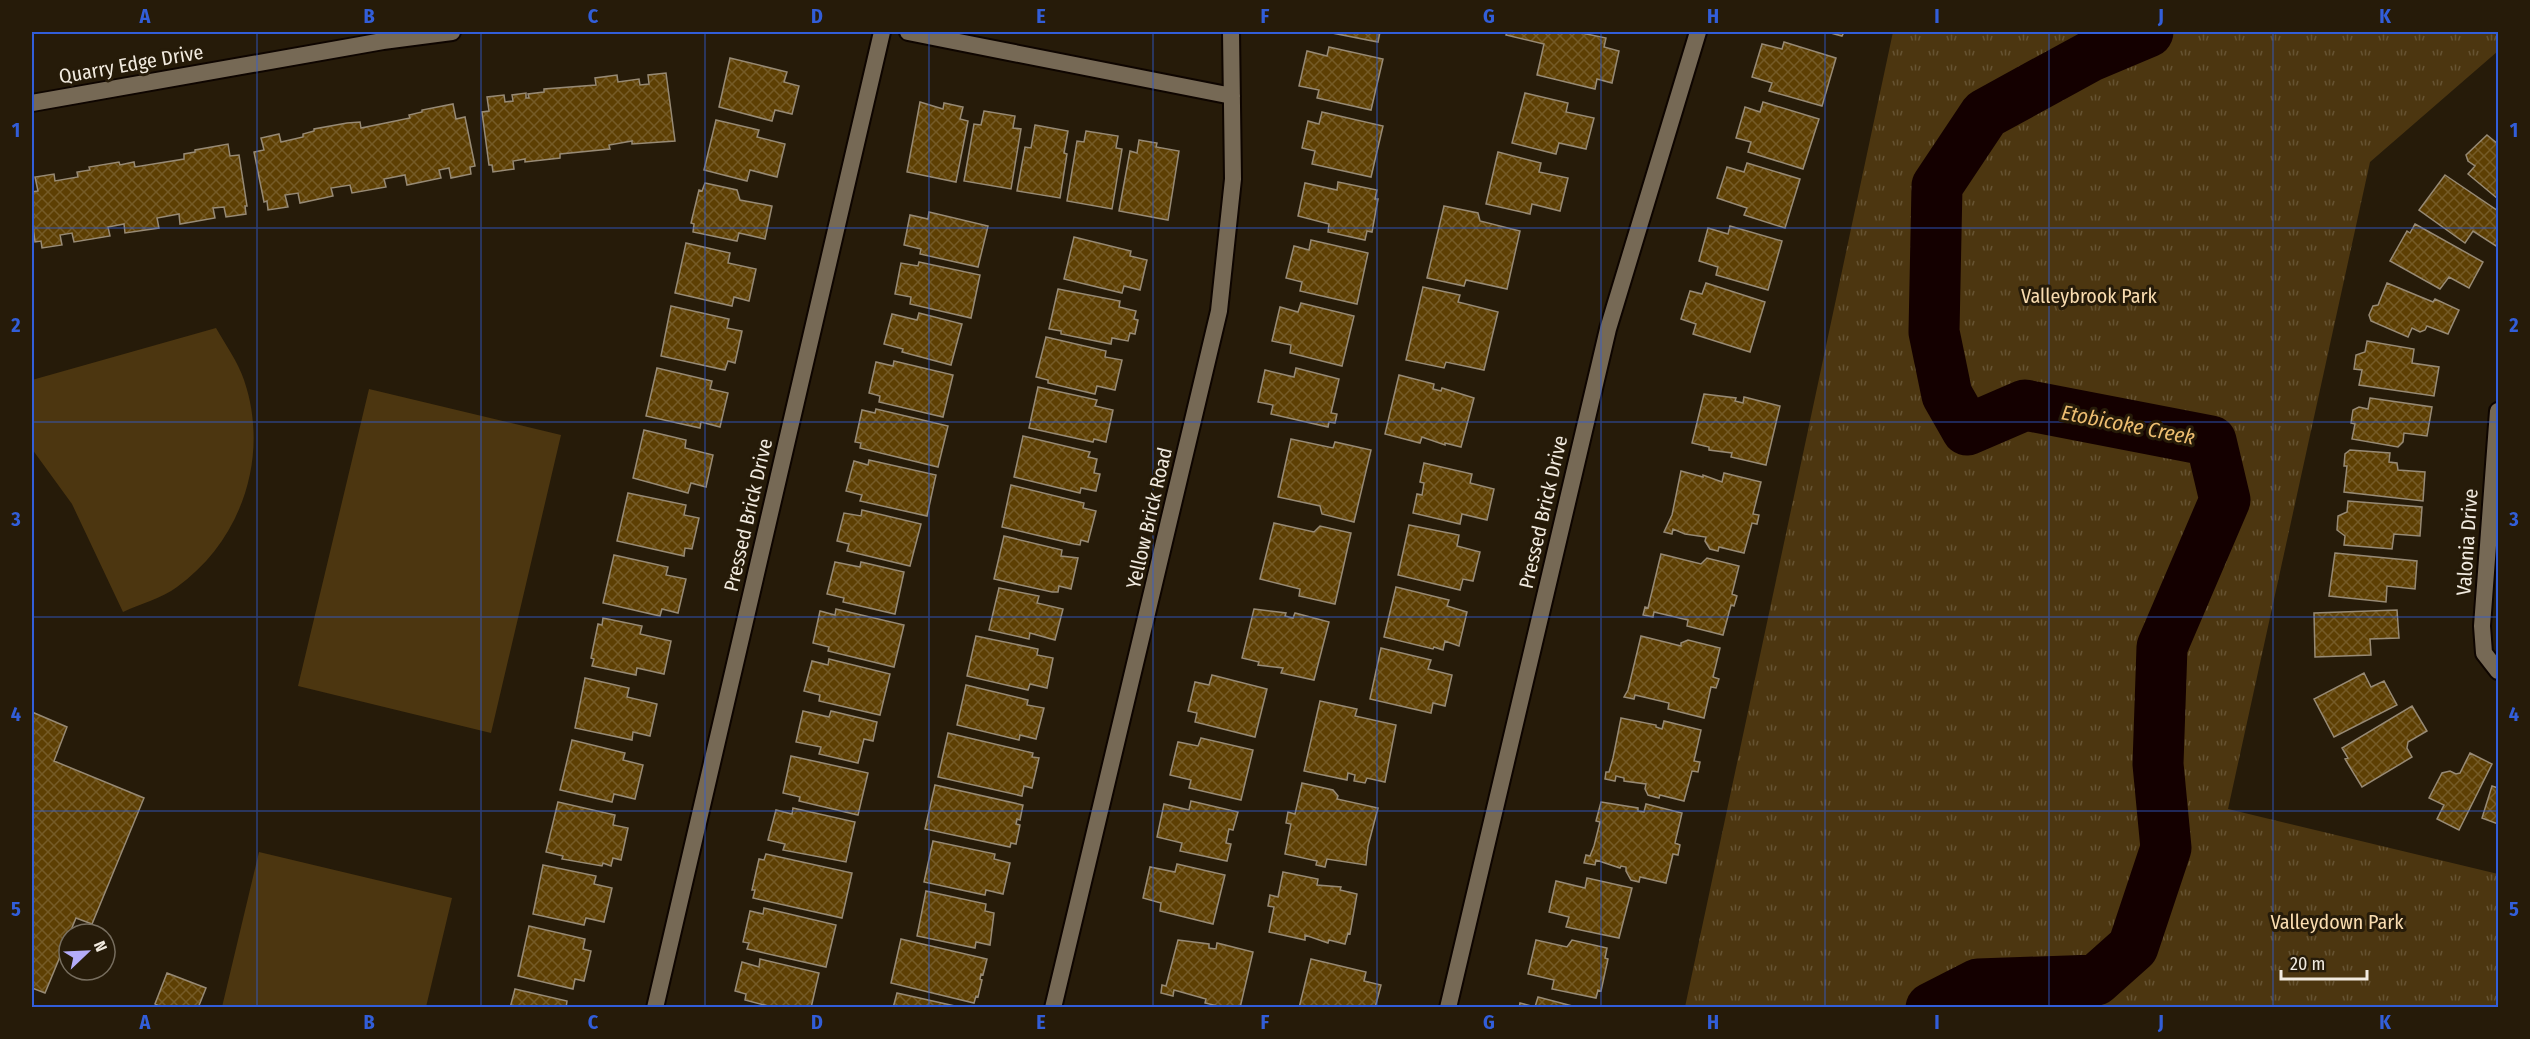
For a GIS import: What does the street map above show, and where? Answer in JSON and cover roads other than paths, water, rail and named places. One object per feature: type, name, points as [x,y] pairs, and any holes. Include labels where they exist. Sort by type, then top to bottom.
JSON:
[{"type":"street","name":"Quarry Edge Drive","points":[[32,103],[383,41],[452,32]]},
{"type":"street","name":"Pressed Brick Drive","points":[[655,1008],[882,32]]},
{"type":"street","points":[[908,32],[1232,96]]},
{"type":"street","name":"Yellow Brick Road","points":[[1053,1008],[1219,310],[1233,179],[1232,32]]},
{"type":"street","name":"Pressed Brick Drive","points":[[1448,1008],[1608,329],[1698,32]]},
{"type":"street","name":"Valonia Drive","points":[[2499,411],[2482,627],[2484,653],[2499,671]]},
{"type":"waterway","name":"Etobicoke Creek","points":[[1931,1008],[1978,984],[2096,980],[2133,947],[2166,848],[2158,764],[2162,647],[2225,500],[2211,441],[2025,405],[1967,430],[1947,395],[1934,332],[1937,186],[1985,114],[2091,56],[2148,32]]},
{"type":"park label","name":"Valleybrook Park","points":[[2089,296]]},
{"type":"park label","name":"Valleydown Park","points":[[2337,922]]}]
